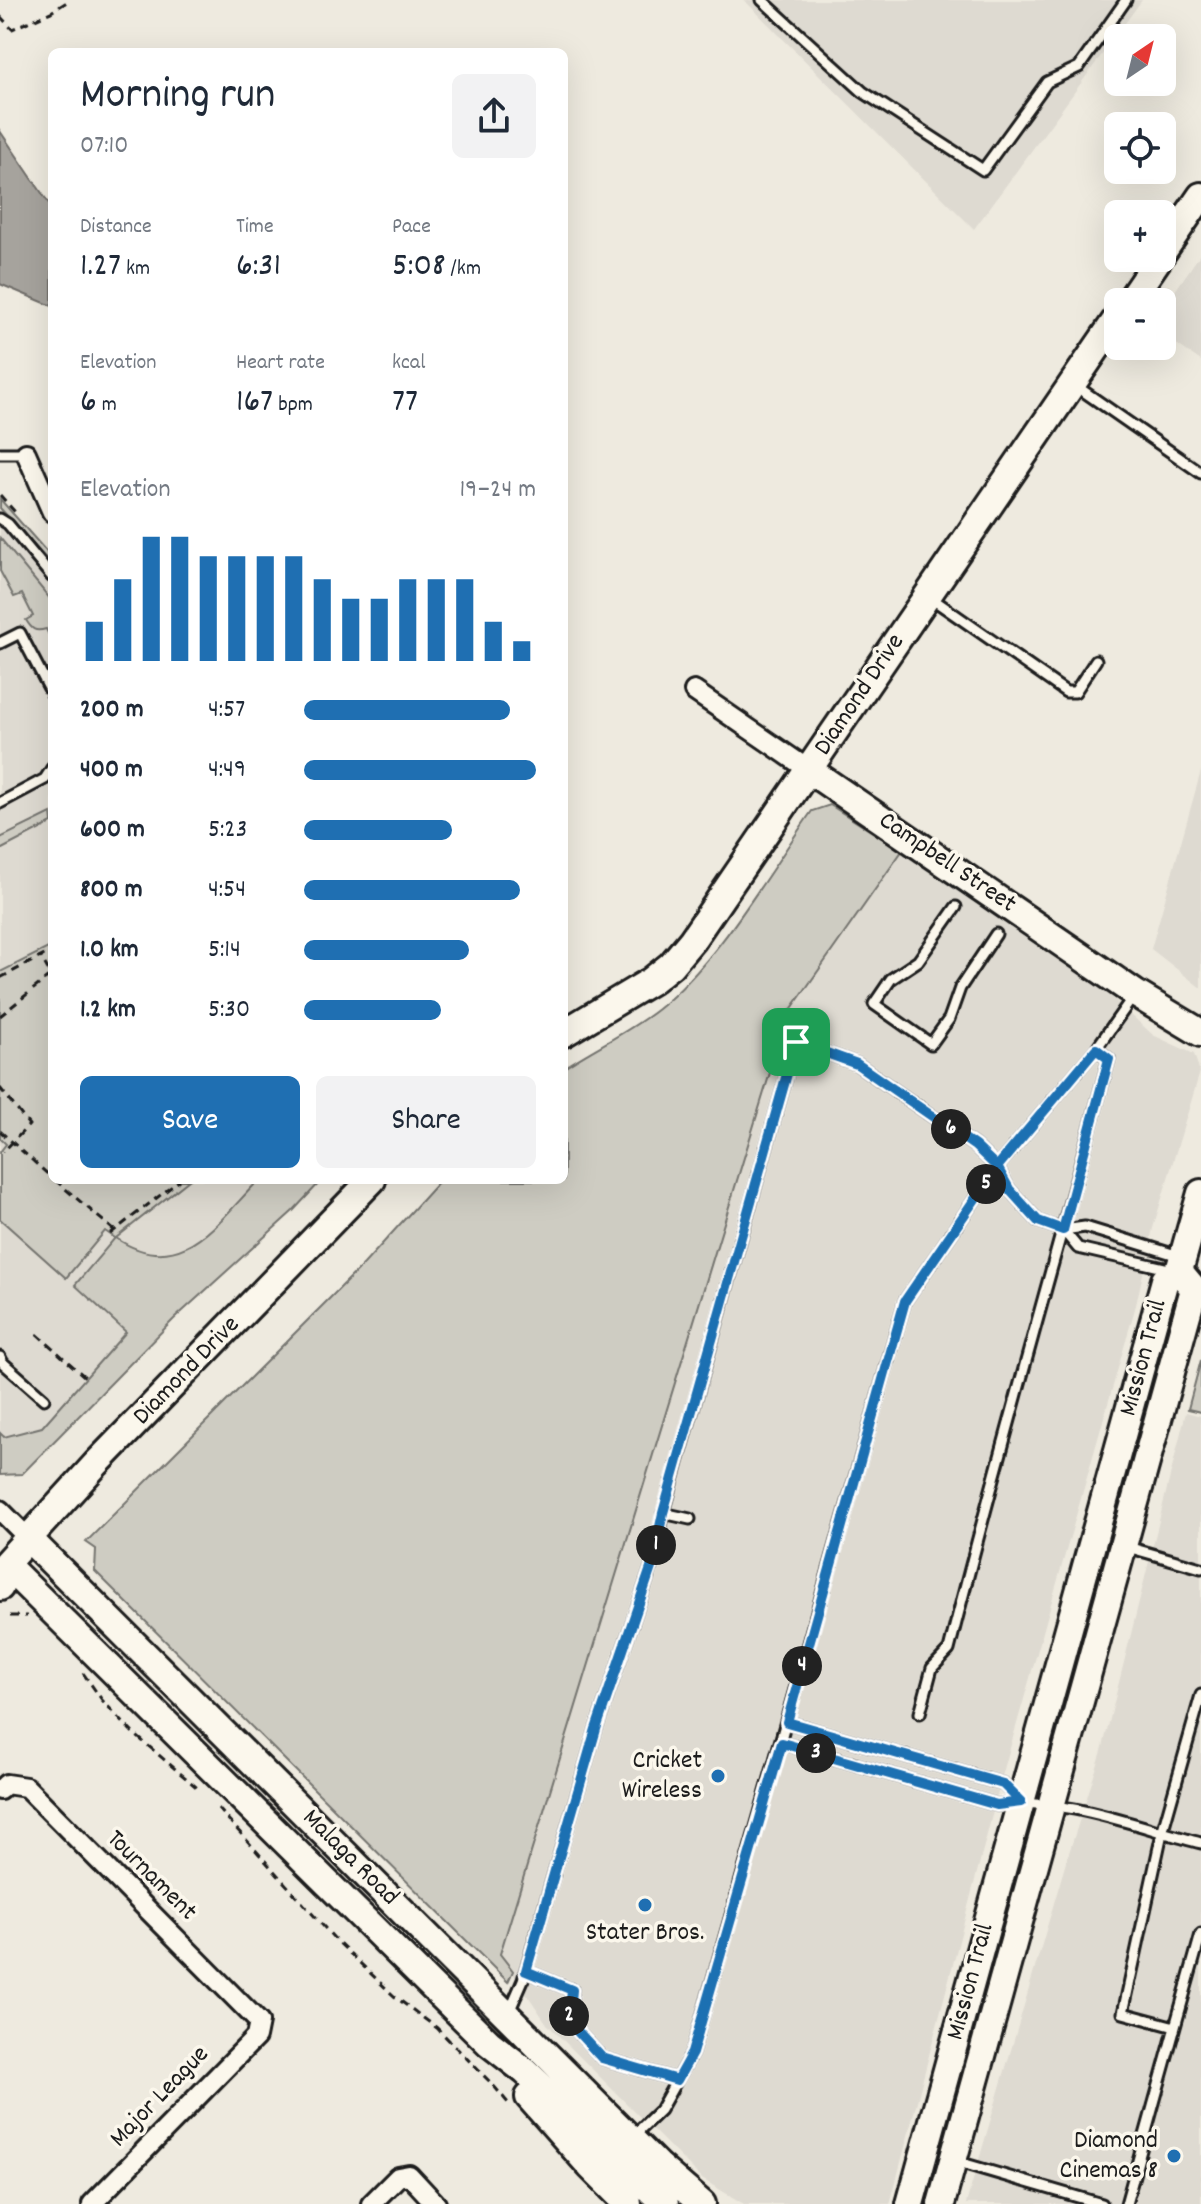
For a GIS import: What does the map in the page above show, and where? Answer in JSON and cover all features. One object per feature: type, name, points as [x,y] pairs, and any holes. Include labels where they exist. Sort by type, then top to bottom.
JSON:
[{"type":"street","points":[[1176,233],[1201,196]]},
{"type":"street","name":"Diamond Drive","points":[[568,1028],[629,997],[671,965],[692,940],[1104,338]]},
{"type":"street","points":[[26,453],[48,503]]},
{"type":"street","name":"Campbell Street","points":[[694,691],[1136,994],[1201,1033]]},
{"type":"street","points":[[347,1203],[360,1184]]},
{"type":"street","name":"Diamond Drive","points":[[1,1569],[96,1464],[368,1184]]},
{"type":"street","points":[[1185,1257],[1201,1193]]},
{"type":"street","name":"Mission Trail","points":[[941,2204],[1194,1289],[1185,1257]]},
{"type":"street","name":"Mission Trail","points":[[910,2204],[1165,1280],[1185,1257]]},
{"type":"street","name":"Malaga Road","points":[[0,1510],[631,2138],[702,2204]]},
{"type":"street","name":"Malaga Road","points":[[1,1569],[489,2043],[525,2071],[665,2204]]},
{"type":"street","name":"Tournament","points":[[0,1790],[6,1784],[26,1787],[259,2022]]},
{"type":"street","name":"Major League","points":[[92,2204],[256,2037],[259,2022]]},
{"type":"street","points":[[489,2043],[519,2086],[628,2204]]},
{"type":"street","points":[[371,2204],[398,2177],[409,2175],[436,2204]]},
{"type":"lane","points":[[762,0],[863,92],[983,170],[1047,82],[1079,67],[1126,0]]},
{"type":"lane","points":[[1073,384],[1201,473]]},
{"type":"lane","points":[[0,453],[26,453]]},
{"type":"lane","points":[[0,519],[8,524],[48,572]]},
{"type":"lane","points":[[928,596],[1066,692],[1075,692],[1096,660]]},
{"type":"lane","points":[[0,643],[20,633],[48,686]]},
{"type":"lane","points":[[0,803],[45,779],[48,774]]},
{"type":"lane","points":[[956,907],[918,961],[891,979],[874,1004],[931,1044],[949,1019],[960,988],[996,934]]},
{"type":"lane","points":[[631,2138],[660,2110],[692,2053],[905,1301],[997,1167],[1096,1049],[1136,994]]},
{"type":"lane","points":[[508,2015],[526,1971],[596,1729],[651,1568],[663,1513],[796,1042],[857,1064],[975,1146],[997,1167],[1009,1189],[1038,1221],[1063,1230],[1085,1227],[1185,1257]]},
{"type":"lane","points":[[920,1713],[932,1668],[949,1650],[1109,1059],[1096,1049]]},
{"type":"lane","points":[[1063,1230],[1078,1248],[1185,1257]]},
{"type":"lane","points":[[0,1357],[44,1399]]},
{"type":"lane","points":[[663,1513],[690,1519]]},
{"type":"lane","points":[[1124,1546],[1201,1568]]},
{"type":"lane","points":[[1175,2027],[1123,2013],[1162,1833],[1201,1695]]},
{"type":"lane","points":[[787,1722],[1003,1784],[1021,1802]]},
{"type":"lane","points":[[782,1743],[997,1805],[1021,1802],[1053,1804],[1201,1843]]},
{"type":"lane","points":[[1126,2204],[1201,1934]]},
{"type":"lane","points":[[526,1971],[572,1990],[569,2022],[602,2058],[677,2080]]},
{"type":"lane","points":[[953,2161],[1102,2204]]},
{"type":"path","points":[[0,16],[12,29],[70,0]]},
{"type":"path","points":[[0,978],[48,953]]},
{"type":"path","points":[[41,957],[48,970]]},
{"type":"path","points":[[0,1016],[48,977]]},
{"type":"path","points":[[0,1088],[29,1125],[3,1152]]},
{"type":"path","points":[[0,1131],[48,1174]]},
{"type":"path","points":[[59,1184],[115,1231]]},
{"type":"path","points":[[110,1234],[175,1184]]},
{"type":"path","points":[[37,1334],[85,1377]]},
{"type":"path","points":[[10,1616],[27,1616]]},
{"type":"path","points":[[76,1664],[102,1700],[132,1732],[205,1794]]},
{"type":"path","points":[[214,1803],[333,1937],[394,1996],[437,2028],[512,2108]]},
{"type":"shaded area","points":[[744,0],[1142,0],[1124,24],[1104,24],[1104,52],[974,229]]},
{"type":"shaded area","points":[[0,131],[48,202],[48,304],[0,284]]},
{"type":"shaded area","points":[[1201,253],[1201,361],[1176,344],[1176,290]]},
{"type":"shaded area","points":[[0,499],[48,553],[48,1184],[318,1184],[293,1211],[174,1319],[22,1474],[0,1475]]},
{"type":"shaded area","points":[[0,499],[48,553],[48,561],[0,508]]},
{"type":"shaded area","points":[[0,538],[48,596],[48,633],[46,629],[36,630],[30,626],[26,620],[33,616],[22,594],[14,597],[0,571]]},
{"type":"shaded area","points":[[1201,771],[1201,988],[1151,949]]},
{"type":"shaded area","points":[[830,805],[902,851],[788,1014],[500,1954],[513,1971],[508,1982],[95,1571],[96,1549],[86,1542],[364,1264],[436,1184],[568,1184],[568,1066],[647,1017],[680,990],[721,942],[812,811]]},
{"type":"shaded area","points":[[48,814],[48,825],[0,850],[0,838]]},
{"type":"shaded area","points":[[902,851],[1093,980],[1153,1035],[1194,1054],[1200,1072],[1153,1228],[1136,1305],[1006,1762],[890,2204],[744,2204],[702,2179],[547,2024],[500,1954],[788,1013]]},
{"type":"shaded area","points":[[48,948],[48,1184],[184,1184],[116,1238],[139,1250],[160,1253],[179,1250],[212,1228],[255,1184],[318,1184],[293,1211],[174,1319],[22,1474],[0,1475],[0,1433],[4,1437],[42,1427],[126,1332],[75,1285],[115,1238],[105,1231],[66,1278],[0,1219],[0,1152],[6,1144],[0,1138],[0,972]]},
{"type":"shaded area","points":[[1201,1360],[1201,1412],[1188,1409]]},
{"type":"shaded area","points":[[1186,1412],[1201,1416],[1201,2204],[966,2204],[1066,1862],[1102,1751]]},
{"type":"place","name":"Cricket Wireless","points":[[718,1776]]},
{"type":"place","name":"Stater Bros.","points":[[645,1905]]},
{"type":"place","name":"Diamond Cinemas 8","points":[[1174,2156]]},
{"type":"route","points":[[796,1042],[663,1513],[651,1568],[596,1729],[526,1971],[572,1990],[569,2022],[602,2058],[677,2080],[692,2053],[782,1743],[997,1805],[1021,1802],[1003,1784],[787,1722],[905,1301],[997,1167],[1009,1189],[1038,1221],[1063,1230],[1109,1059],[1096,1049],[997,1167],[975,1146],[857,1064],[823,1049],[796,1042]]}]
